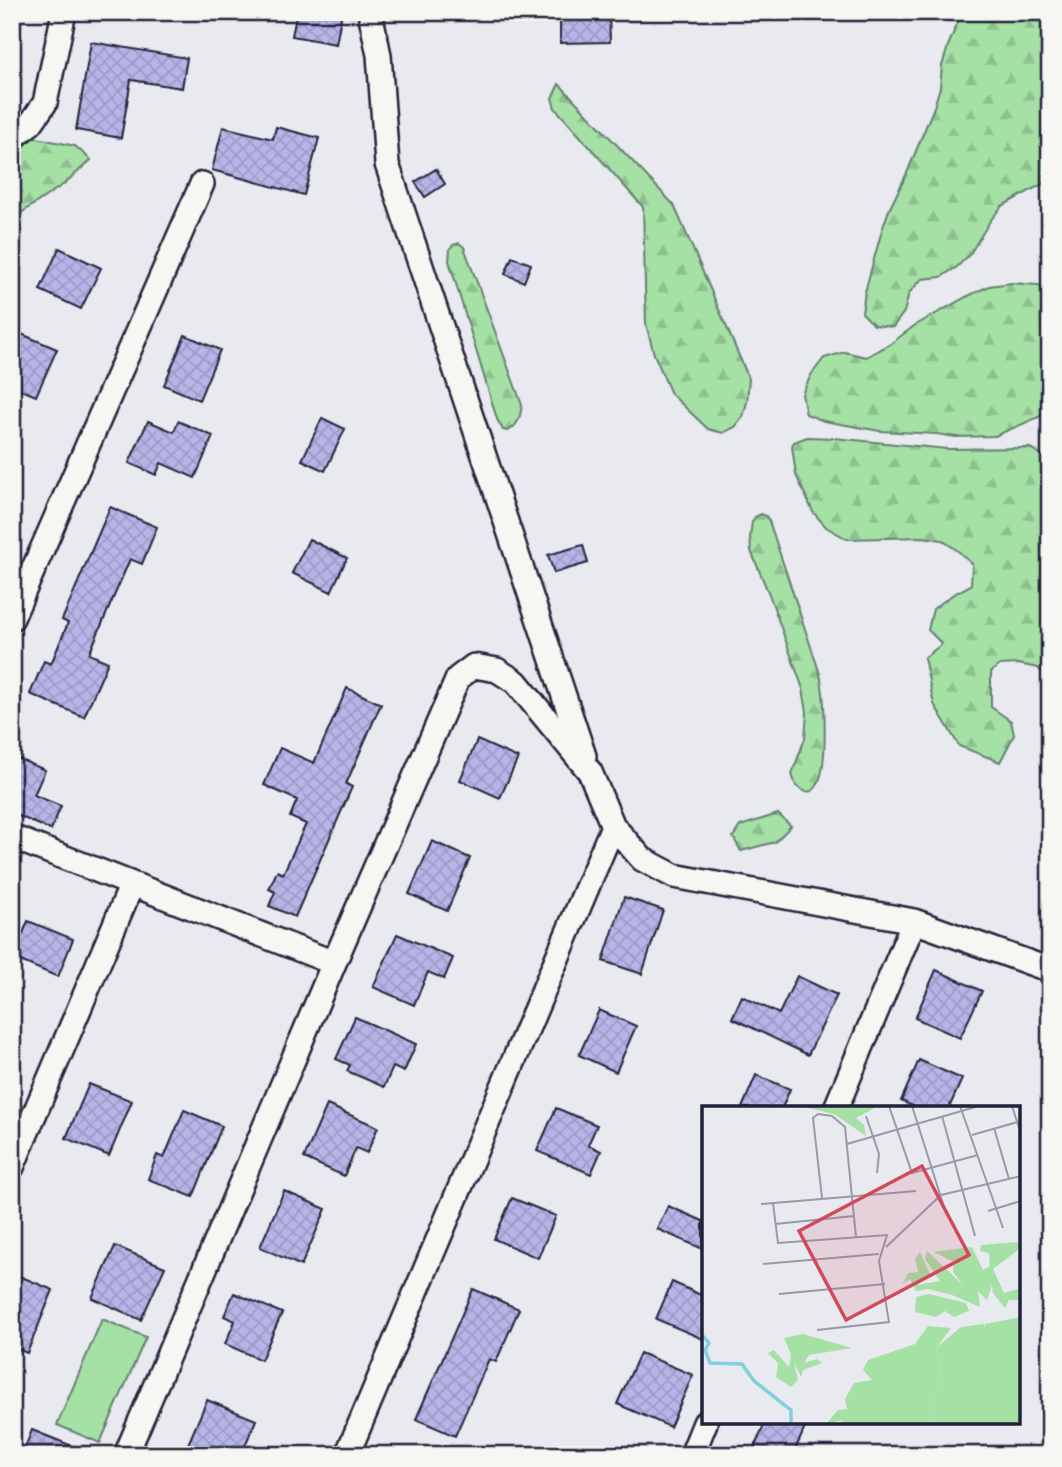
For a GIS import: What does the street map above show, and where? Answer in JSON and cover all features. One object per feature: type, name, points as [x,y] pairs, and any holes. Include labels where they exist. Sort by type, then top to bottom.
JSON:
[{"type":"street","points":[[12,135],[31,123],[45,103],[64,12]]},
{"type":"street","points":[[370,12],[379,55],[387,164],[590,772],[613,826],[642,859],[674,876],[914,921],[1050,970]]},
{"type":"street","points":[[12,618],[202,184]]},
{"type":"street","points":[[126,1455],[458,678],[474,666],[497,670],[516,682],[590,772]]},
{"type":"street","points":[[347,1455],[613,826]]},
{"type":"street","points":[[12,837],[334,963]]},
{"type":"street","points":[[12,1167],[132,884]]},
{"type":"street","points":[[837,1106],[914,921]]},
{"type":"street","points":[[692,1455],[704,1425]]},
{"type":"green space","points":[[962,12],[1050,12],[1050,180],[1002,206],[970,254],[957,267],[941,277],[922,279],[909,293],[904,312],[893,327],[874,325],[862,313],[882,230],[934,107],[942,66]]},
{"type":"green space","points":[[559,84],[674,205],[749,379],[743,417],[735,427],[723,433],[708,429],[671,394],[654,354],[646,324],[643,207],[555,108],[552,98]]},
{"type":"green space","points":[[32,137],[75,146],[91,160],[64,184],[12,219],[12,163]]},
{"type":"green space","points":[[459,243],[464,247],[522,405],[517,423],[508,431],[503,430],[497,419],[449,261],[450,249]]},
{"type":"green space","points":[[1011,283],[1050,288],[1050,412],[995,436],[956,437],[880,431],[824,421],[806,414],[802,394],[811,375],[824,358],[845,352],[866,357],[966,297],[989,286]]},
{"type":"green space","points":[[807,437],[947,449],[1030,448],[1046,460],[1045,483],[1050,495],[1050,681],[1038,668],[1018,664],[1000,665],[991,672],[991,707],[1011,721],[1014,735],[1000,762],[959,746],[934,704],[924,658],[942,644],[928,630],[933,609],[971,585],[972,564],[942,540],[923,537],[847,539],[826,527],[813,512],[796,475],[792,446],[794,442]]},
{"type":"green space","points":[[761,514],[769,521],[820,674],[824,715],[823,765],[816,787],[806,792],[796,786],[792,774],[805,738],[807,712],[803,689],[751,551],[752,522]]},
{"type":"green space","points":[[778,814],[791,826],[775,842],[741,851],[733,837],[740,826]]},
{"type":"green space","points":[[102,1319],[146,1337],[100,1443],[57,1425]]},
{"type":"building","points":[[297,12],[342,12],[336,44],[292,36]]},
{"type":"building","points":[[560,12],[609,12],[610,42],[560,43]]},
{"type":"building","points":[[91,42],[187,58],[182,88],[131,80],[121,138],[76,130]]},
{"type":"building","points":[[223,127],[273,139],[276,127],[319,138],[304,195],[212,170]]},
{"type":"building","points":[[436,169],[445,184],[425,197],[415,182]]},
{"type":"building","points":[[59,248],[101,268],[81,309],[40,290]]},
{"type":"building","points":[[512,257],[531,264],[524,282],[505,274]]},
{"type":"building","points":[[12,330],[57,349],[36,396],[12,386]]},
{"type":"building","points":[[185,335],[220,350],[199,400],[164,385]]},
{"type":"building","points":[[322,418],[345,429],[325,471],[302,460]]},
{"type":"building","points":[[148,421],[174,432],[178,421],[213,436],[195,478],[161,463],[156,475],[129,463]]},
{"type":"building","points":[[110,507],[157,527],[142,564],[130,559],[89,654],[108,662],[84,717],[30,694],[44,661],[51,664],[68,623],[62,620]]},
{"type":"building","points":[[309,539],[347,558],[331,592],[292,573]]},
{"type":"building","points":[[583,545],[588,563],[554,573],[548,555]]},
{"type":"building","points":[[347,688],[381,704],[346,784],[352,787],[295,917],[269,906],[275,892],[269,889],[277,871],[283,874],[306,824],[290,817],[297,800],[264,785],[280,748],[314,763]]},
{"type":"building","points":[[477,740],[518,758],[500,798],[460,780]]},
{"type":"building","points":[[12,756],[45,770],[34,795],[61,806],[51,830],[12,813]]},
{"type":"building","points":[[432,841],[470,858],[447,911],[409,894]]},
{"type":"building","points":[[624,897],[663,910],[642,974],[603,961]]},
{"type":"building","points":[[28,921],[73,939],[58,977],[13,958]]},
{"type":"building","points":[[397,934],[453,958],[444,979],[428,972],[414,1005],[373,987]]},
{"type":"building","points":[[936,970],[982,991],[960,1038],[915,1018]]},
{"type":"building","points":[[797,976],[837,995],[808,1055],[732,1018],[742,996],[779,1014]]},
{"type":"building","points":[[599,1010],[636,1026],[616,1072],[579,1055]]},
{"type":"building","points":[[355,1017],[416,1044],[404,1072],[393,1067],[384,1087],[347,1071],[350,1065],[336,1059]]},
{"type":"building","points":[[919,1060],[962,1079],[950,1106],[912,1106],[901,1101]]},
{"type":"building","points":[[756,1075],[790,1089],[783,1106],[743,1106]]},
{"type":"building","points":[[89,1084],[132,1101],[109,1156],[66,1138]]},
{"type":"building","points":[[327,1105],[378,1127],[367,1153],[356,1148],[344,1176],[304,1158]]},
{"type":"building","points":[[556,1108],[597,1125],[588,1145],[601,1151],[591,1174],[537,1151]]},
{"type":"building","points":[[184,1110],[222,1126],[193,1197],[148,1179],[157,1155],[164,1158]]},
{"type":"building","points":[[284,1191],[326,1209],[301,1266],[260,1247]]},
{"type":"building","points":[[512,1198],[556,1216],[538,1258],[494,1239]]},
{"type":"building","points":[[668,1206],[702,1221],[702,1249],[657,1229]]},
{"type":"building","points":[[115,1246],[165,1267],[141,1320],[92,1298]]},
{"type":"building","points":[[12,1273],[53,1290],[27,1353],[12,1347]]},
{"type":"building","points":[[672,1282],[702,1296],[702,1339],[656,1319]]},
{"type":"building","points":[[473,1289],[519,1309],[496,1362],[489,1359],[455,1436],[416,1419]]},
{"type":"building","points":[[234,1293],[282,1313],[261,1360],[225,1344],[235,1321],[224,1316]]},
{"type":"building","points":[[640,1353],[693,1375],[670,1427],[617,1404]]},
{"type":"building","points":[[207,1400],[256,1420],[241,1455],[200,1455],[186,1449]]},
{"type":"building","points":[[764,1425],[806,1425],[793,1455],[751,1455]]},
{"type":"building","points":[[32,1430],[92,1454],[92,1455],[22,1455]]}]
